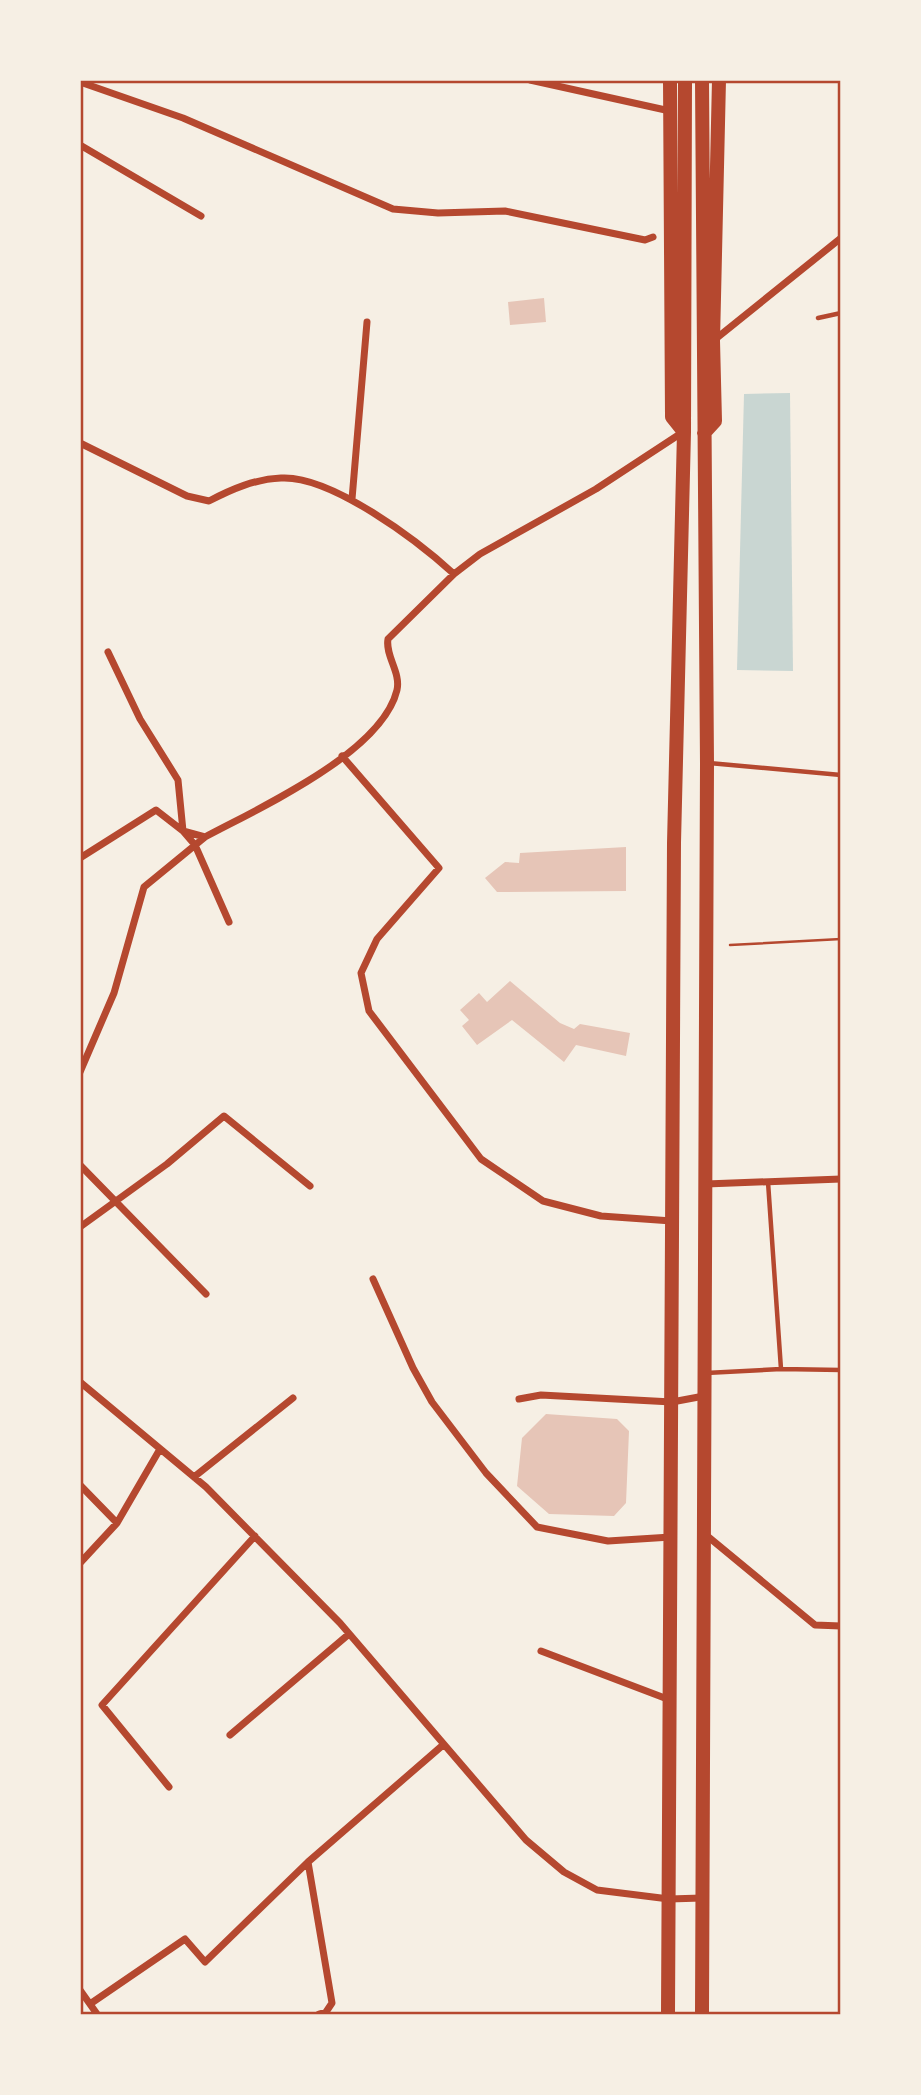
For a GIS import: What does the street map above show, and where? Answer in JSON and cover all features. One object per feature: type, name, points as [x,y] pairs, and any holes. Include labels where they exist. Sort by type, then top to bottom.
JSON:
[{"type":"main road","points":[[670,80],[672,417],[684,432]]},
{"type":"main road","points":[[668,2014],[674,843],[684,432],[685,80]]},
{"type":"main road","points":[[702,80],[707,763],[702,2014]]},
{"type":"main road","points":[[704,433],[715,421],[713,341],[719,80]]},
{"type":"street","points":[[530,80],[670,111]]},
{"type":"street","points":[[80,82],[183,118],[393,209],[438,213],[505,211],[645,240],[653,237]]},
{"type":"street","points":[[80,145],[201,216]]},
{"type":"street","points":[[713,341],[841,238]]},
{"type":"street","points":[[352,499],[367,322]]},
{"type":"street","points":[[80,1072],[114,993],[144,887],[205,837],[315,777],[377,729],[397,688],[395,664],[387,648],[388,639],[454,574],[480,554],[596,489],[684,432]]},
{"type":"street","points":[[80,443],[187,496],[209,501],[234,488],[284,478],[343,493],[454,574]]},
{"type":"street","points":[[108,652],[139,719],[177,780],[183,831]]},
{"type":"street","points":[[342,757],[439,868],[377,939],[361,973],[369,1011],[481,1159],[543,1201],[601,1216],[673,1221]]},
{"type":"street","points":[[80,858],[156,810],[183,831],[195,845],[229,922]]},
{"type":"street","points":[[183,831],[205,837]]},
{"type":"street","points":[[80,1227],[167,1164],[224,1116],[310,1186]]},
{"type":"street","points":[[80,1165],[206,1294]]},
{"type":"street","points":[[706,1184],[841,1179]]},
{"type":"street","points":[[373,1279],[413,1368],[432,1402],[486,1474],[537,1527],[608,1541],[671,1537]]},
{"type":"street","points":[[80,1382],[194,1477],[255,1536],[349,1634],[526,1840],[564,1872],[597,1890],[669,1899],[703,1898]]},
{"type":"street","points":[[519,1399],[541,1395],[672,1402],[705,1395]]},
{"type":"street","points":[[194,1477],[293,1398]]},
{"type":"street","points":[[80,1563],[117,1523],[160,1448]]},
{"type":"street","points":[[80,1485],[117,1523]]},
{"type":"street","points":[[705,1534],[815,1625],[841,1626]]},
{"type":"street","points":[[169,1787],[102,1705],[255,1536]]},
{"type":"street","points":[[230,1735],[349,1634]]},
{"type":"street","points":[[541,1651],[670,1700]]},
{"type":"street","points":[[90,2004],[185,1939],[205,1962],[308,1861],[443,1745]]},
{"type":"street","points":[[308,1861],[332,2003],[326,2012],[319,2014]]},
{"type":"street","points":[[80,1990],[97,2014]]},
{"type":"lane","points":[[818,318],[841,313]]},
{"type":"lane","points":[[707,763],[841,775]]},
{"type":"lane","points":[[768,1182],[781,1369]]},
{"type":"lane","points":[[705,1373],[781,1369],[841,1370]]},
{"type":"path","points":[[730,945],[841,939]]},
{"type":"shaded area","points":[[790,393],[793,671],[737,670],[744,394]]},
{"type":"building","points":[[544,298],[546,322],[510,325],[508,302]]},
{"type":"building","points":[[626,847],[626,891],[497,892],[485,878],[505,862],[519,863],[520,853]]},
{"type":"building","points":[[510,981],[560,1023],[574,1029],[580,1024],[630,1033],[626,1056],[576,1045],[564,1062],[512,1020],[477,1045],[462,1026],[469,1020],[460,1010],[479,993],[487,1002]]},
{"type":"building","points":[[546,1414],[617,1419],[629,1431],[626,1503],[614,1516],[549,1514],[517,1486],[522,1438]]}]
